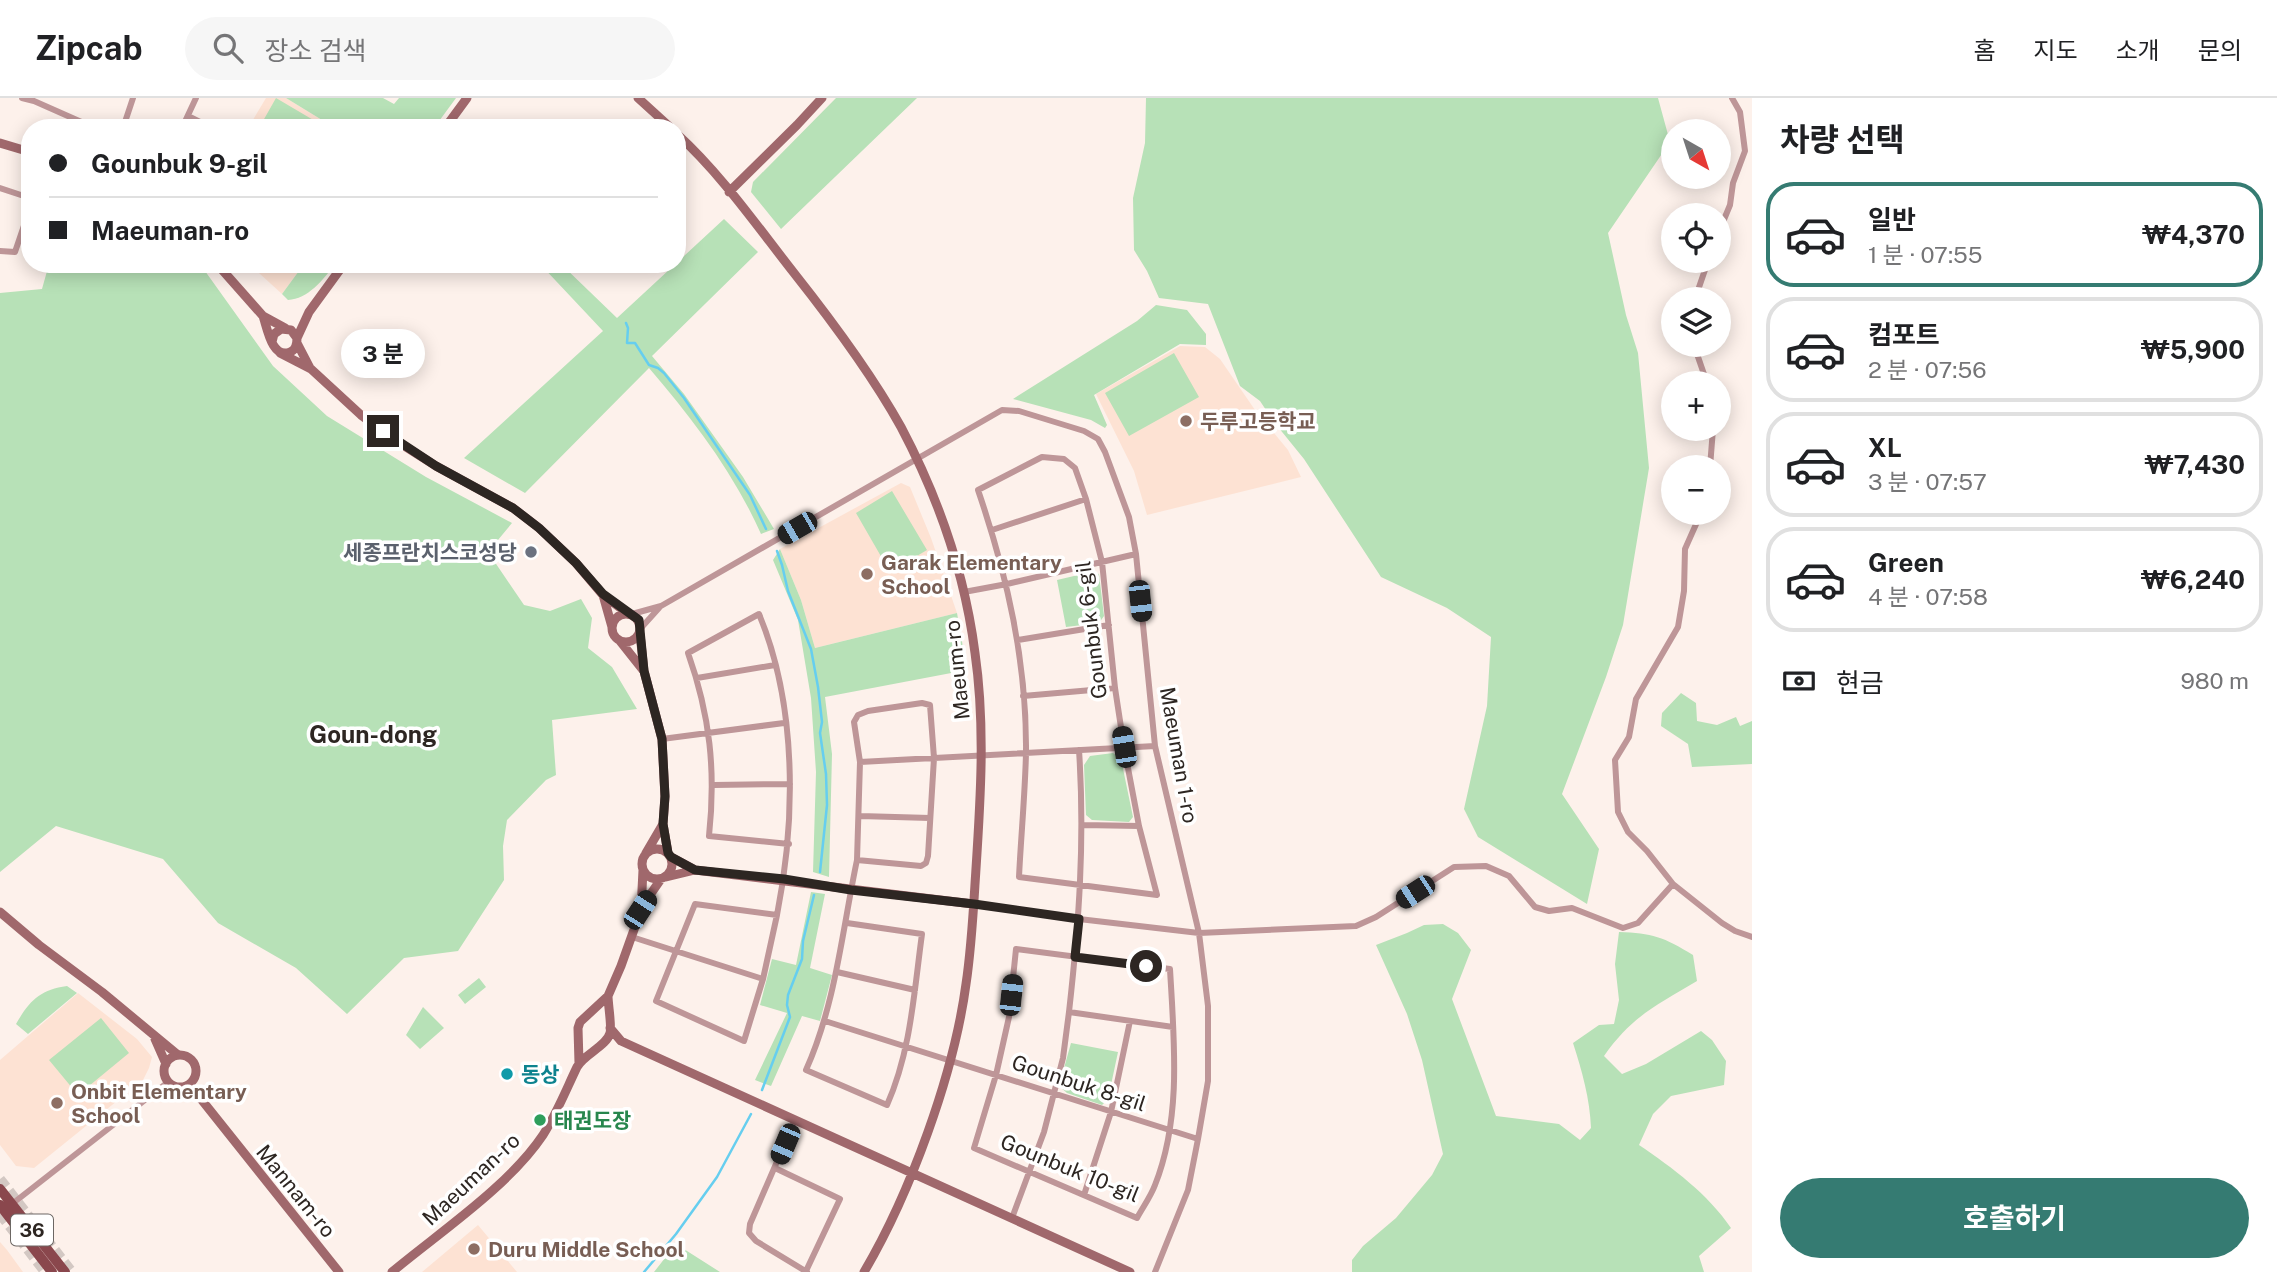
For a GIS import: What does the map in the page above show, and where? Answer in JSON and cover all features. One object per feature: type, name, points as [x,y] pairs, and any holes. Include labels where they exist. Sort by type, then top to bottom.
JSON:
[{"type":"main road","name":"36","points":[[0,1189],[4,1208],[52,1272]]},
{"type":"main road","name":"36","points":[[4,1208],[65,1272]]},
{"type":"street","points":[[22,98],[35,99],[76,119]]},
{"type":"street","points":[[126,119],[133,98]]},
{"type":"street","points":[[186,119],[196,98]]},
{"type":"street","points":[[452,119],[467,98]]},
{"type":"street","points":[[639,98],[661,119]]},
{"type":"street","points":[[729,192],[822,98]]},
{"type":"street","points":[[1730,203],[1733,183],[1745,150],[1740,112],[1732,98]]},
{"type":"street","points":[[188,116],[194,119]]},
{"type":"street","name":"Maeum-ro","points":[[686,142],[811,294],[900,426],[924,474],[952,550],[964,592],[975,653],[982,754],[974,904],[966,985],[950,1060],[930,1123],[889,1223],[864,1272]]},
{"type":"street","points":[[0,143],[21,149]]},
{"type":"street","points":[[0,188],[21,195]]},
{"type":"street","points":[[0,251],[15,252],[21,234]]},
{"type":"street","points":[[224,273],[263,316],[293,332],[311,369]]},
{"type":"street","points":[[280,353],[291,352],[309,312],[337,273]]},
{"type":"street","points":[[272,342],[274,334],[286,329],[309,312]]},
{"type":"street","points":[[263,316],[275,349],[311,369],[361,415],[398,442],[513,508],[576,563],[603,594],[639,620],[644,671],[662,739],[665,796],[663,824],[671,870],[640,910]]},
{"type":"street","name":"Maeuman 1-ro","points":[[661,606],[1002,410],[1018,411],[1084,431],[1098,439],[1129,517],[1136,554],[1155,746],[1199,933],[1208,1006],[1209,1081],[1188,1190],[1155,1272]]},
{"type":"street","name":"Gounbuk 6-gil","points":[[1042,457],[1063,459],[1075,468],[1102,562],[1124,747],[1139,826],[1157,895],[1019,877],[1026,753],[1023,696],[1018,640],[1007,584],[992,530],[978,490],[1042,457]]},
{"type":"street","points":[[992,530],[1086,499]]},
{"type":"street","points":[[1696,525],[1685,549],[1685,591],[1678,627],[1636,699],[1629,737],[1615,760],[1618,812],[1628,832],[1673,884],[1721,923],[1752,937]]},
{"type":"street","points":[[964,592],[1136,554]]},
{"type":"street","points":[[603,594],[614,635],[644,671]]},
{"type":"street","points":[[612,627],[618,615],[661,606]]},
{"type":"street","points":[[620,641],[634,640],[661,606]]},
{"type":"street","points":[[777,915],[695,904],[656,1002],[744,1041],[763,979],[777,915],[784,879],[789,844],[790,783],[775,665],[768,635],[759,614],[688,653],[697,678],[709,733],[713,785],[709,836],[789,844]]},
{"type":"street","points":[[1018,640],[1109,625]]},
{"type":"street","points":[[697,678],[775,665]]},
{"type":"street","points":[[1023,696],[1115,688]]},
{"type":"street","points":[[847,923],[922,934],[906,1047],[887,1105],[806,1070],[825,1021],[837,972],[857,860],[860,762],[854,722],[858,715],[868,711],[922,703],[930,705],[934,758],[926,863],[921,866],[857,860]]},
{"type":"street","points":[[662,739],[784,723]]},
{"type":"street","points":[[860,762],[1155,746]]},
{"type":"street","points":[[1012,1218],[1044,1132],[1063,1058],[1081,884],[1083,825],[1079,750]]},
{"type":"street","points":[[713,785],[790,783]]},
{"type":"street","points":[[860,816],[930,818]]},
{"type":"street","points":[[579,1063],[580,1022],[608,996],[640,910],[642,861],[663,824]]},
{"type":"street","points":[[1083,825],[1139,826]]},
{"type":"street","points":[[646,853],[654,849],[695,870]]},
{"type":"street","points":[[643,870],[652,879],[695,870],[784,879],[851,890],[1199,933],[1356,926],[1454,867],[1486,866],[1509,876],[1535,907],[1549,911],[1572,908],[1623,929],[1638,923],[1673,884]]},
{"type":"street","points":[[0,912],[178,1055],[191,1058],[195,1064],[201,1099]]},
{"type":"street","points":[[632,937],[763,979]]},
{"type":"street","points":[[996,1075],[1009,1017],[1016,949],[1170,969],[1174,1085],[1168,1130]]},
{"type":"street","points":[[837,972],[915,990]]},
{"type":"street","points":[[579,1063],[608,1039],[608,996]]},
{"type":"street","points":[[1069,1012],[1173,1027]]},
{"type":"street","points":[[590,1014],[604,1017],[621,1041],[1130,1272]]},
{"type":"street","name":"Gounbuk 8-gil","points":[[825,1021],[1198,1139]]},
{"type":"street","points":[[1084,1195],[1111,1112],[1130,1021]]},
{"type":"street","points":[[579,1034],[586,1044],[621,1041]]},
{"type":"street","points":[[155,1037],[166,1064]]},
{"type":"street","points":[[178,1055],[166,1064],[164,1071],[169,1082],[177,1087],[184,1087],[191,1083],[196,1074]]},
{"type":"street","name":"Maeuman-ro","points":[[392,1272],[488,1194],[516,1167],[542,1136],[563,1100],[579,1063]]},
{"type":"street","name":"Gounbuk 10-gil","points":[[996,1075],[974,1148],[1137,1218],[1155,1185],[1168,1130]]},
{"type":"street","points":[[4,1208],[169,1082]]},
{"type":"street","points":[[184,1087],[201,1099]]},
{"type":"street","name":"Mannam-ro","points":[[201,1099],[339,1272]]},
{"type":"street","points":[[775,1168],[840,1199],[807,1272],[756,1241],[749,1233],[750,1224],[795,1120]]},
{"type":"shaded area","points":[[266,98],[286,98],[320,119],[253,119]]},
{"type":"shaded area","points":[[259,273],[297,273],[282,294]]},
{"type":"shaded area","name":"두루고등학교","points":[[1180,346],[1205,347],[1220,359],[1255,410],[1288,450],[1301,477],[1147,515],[1134,471],[1096,394]]},
{"type":"shaded area","name":"Garak Elementary School","points":[[901,483],[910,487],[957,613],[815,648],[801,600],[780,549]]},
{"type":"shaded area","name":"Onbit Elementary School","points":[[78,993],[137,1039],[152,1057],[149,1068],[143,1080],[34,1168],[16,1166],[0,1145],[0,1060]]},
{"type":"shaded area","name":"Duru Middle School","points":[[478,1225],[517,1272],[422,1272]]},
{"type":"shaded area","points":[[0,1242],[7,1250],[23,1272],[0,1272]]},
{"type":"green space","points":[[276,98],[312,119],[264,119]]},
{"type":"green space","points":[[286,98],[383,98],[394,104],[399,98],[456,98],[441,119],[320,119]]},
{"type":"green space","points":[[836,98],[917,98],[781,229],[751,192],[753,182]]},
{"type":"green space","points":[[1146,98],[1658,98],[1664,119],[1661,119],[1661,155],[1608,233],[1626,315],[1638,353],[1649,468],[1623,625],[1562,794],[1599,849],[1587,904],[1478,837],[1464,809],[1487,706],[1491,637],[1447,608],[1381,577],[1304,459],[1260,401],[1240,386],[1208,304],[1159,298],[1134,250],[1133,198],[1145,143]]},
{"type":"green space","points":[[724,219],[758,252],[652,356],[684,394],[743,477],[774,529],[761,534],[738,489],[711,447],[649,368],[525,493],[464,458],[603,331],[548,273],[570,273],[617,318],[666,273],[686,273],[686,254]]},
{"type":"green space","points":[[46,273],[206,273],[273,366],[327,416],[426,477],[512,523],[488,552],[524,605],[550,611],[581,599],[592,618],[588,648],[612,667],[637,709],[552,720],[556,775],[546,780],[507,820],[503,846],[504,880],[458,951],[404,958],[347,1014],[296,968],[218,923],[163,859],[56,826],[0,872],[0,293],[42,289]]},
{"type":"green space","points":[[297,273],[328,273],[302,296],[288,300],[282,294]]},
{"type":"green space","points":[[1156,305],[1187,310],[1206,334],[1206,345],[1180,344],[1094,395],[1107,425],[1105,428],[1091,420],[1013,399],[1137,321]]},
{"type":"green space","points":[[1174,353],[1199,397],[1129,436],[1105,393]]},
{"type":"green space","points":[[892,491],[927,550],[890,572],[856,513]]},
{"type":"green space","points":[[780,549],[801,600],[815,648],[957,613],[967,670],[825,697],[832,754],[829,877],[813,872],[816,772],[811,698],[798,620],[773,560]]},
{"type":"green space","points":[[1091,572],[1099,574],[1104,616],[1099,623],[1066,627],[1057,580]]},
{"type":"green space","points":[[1681,693],[1696,703],[1697,721],[1717,725],[1736,717],[1740,726],[1752,721],[1752,764],[1692,767],[1688,744],[1661,726],[1662,713]]},
{"type":"green space","points":[[1113,753],[1121,759],[1133,817],[1129,822],[1092,820],[1086,815],[1084,765],[1090,756]]},
{"type":"green space","points":[[811,892],[825,894],[810,968],[832,975],[820,1021],[802,1016],[771,1086],[755,1080],[787,1013],[760,1005],[772,959],[796,965]]},
{"type":"green space","points":[[1443,924],[1458,933],[1471,950],[1452,999],[1496,1116],[1559,1124],[1580,1140],[1591,1128],[1585,1085],[1573,1043],[1599,1025],[1614,1024],[1619,1000],[1615,964],[1619,932],[1658,937],[1693,955],[1697,981],[1635,1021],[1604,1056],[1622,1074],[1646,1064],[1701,1031],[1712,1040],[1726,1061],[1724,1085],[1671,1096],[1653,1114],[1639,1145],[1689,1182],[1712,1204],[1731,1228],[1699,1256],[1704,1272],[1352,1272],[1352,1260],[1363,1246],[1396,1218],[1432,1175],[1443,1154],[1422,1060],[1407,1014],[1376,945],[1424,925]]},
{"type":"green space","points":[[479,978],[486,987],[465,1004],[458,995]]},
{"type":"green space","points":[[67,986],[77,993],[28,1034],[16,1024],[26,1009],[43,993]]},
{"type":"green space","points":[[423,1007],[444,1028],[420,1049],[406,1035]]},
{"type":"green space","points":[[101,1018],[129,1053],[78,1095],[49,1060]]},
{"type":"green space","points":[[1071,1043],[1118,1052],[1108,1099],[1102,1105],[1067,1093],[1059,1086]]},
{"type":"green space","points":[[676,1244],[720,1272],[654,1272]]},
{"type":"waterway","points":[[626,323],[627,343],[635,343],[649,365],[664,373],[684,398],[750,495],[766,529]]},
{"type":"waterway","points":[[777,551],[788,591],[811,649],[818,687],[827,805],[820,872]]},
{"type":"waterway","points":[[762,1090],[790,1017],[788,995],[802,959],[803,941],[814,895]]},
{"type":"waterway","points":[[644,1272],[676,1234],[717,1177],[751,1114]]},
{"type":"tunnel","points":[[0,1179],[72,1272]]},
{"type":"tunnel","points":[[0,1214],[45,1272]]},
{"type":"place","name":"두루고등학교","points":[[1186,421]]},
{"type":"place","name":"세종프란치스코성당","points":[[531,552]]},
{"type":"place","name":"Garak Elementary School","points":[[867,574]]},
{"type":"place","name":"동상","points":[[507,1074]]},
{"type":"place","name":"Onbit Elementary School","points":[[57,1103]]},
{"type":"place","name":"태권도장","points":[[540,1120]]},
{"type":"place","name":"Duru Middle School","points":[[474,1249]]},
{"type":"district","name":"Goun-dong","points":[[373,734]]},
{"type":"route","points":[[383,431],[436,466],[513,508],[576,563],[603,594],[639,620],[644,671],[662,739],[665,796],[663,824],[671,857],[695,870],[784,879],[1079,919],[1075,957],[1146,966]]}]
